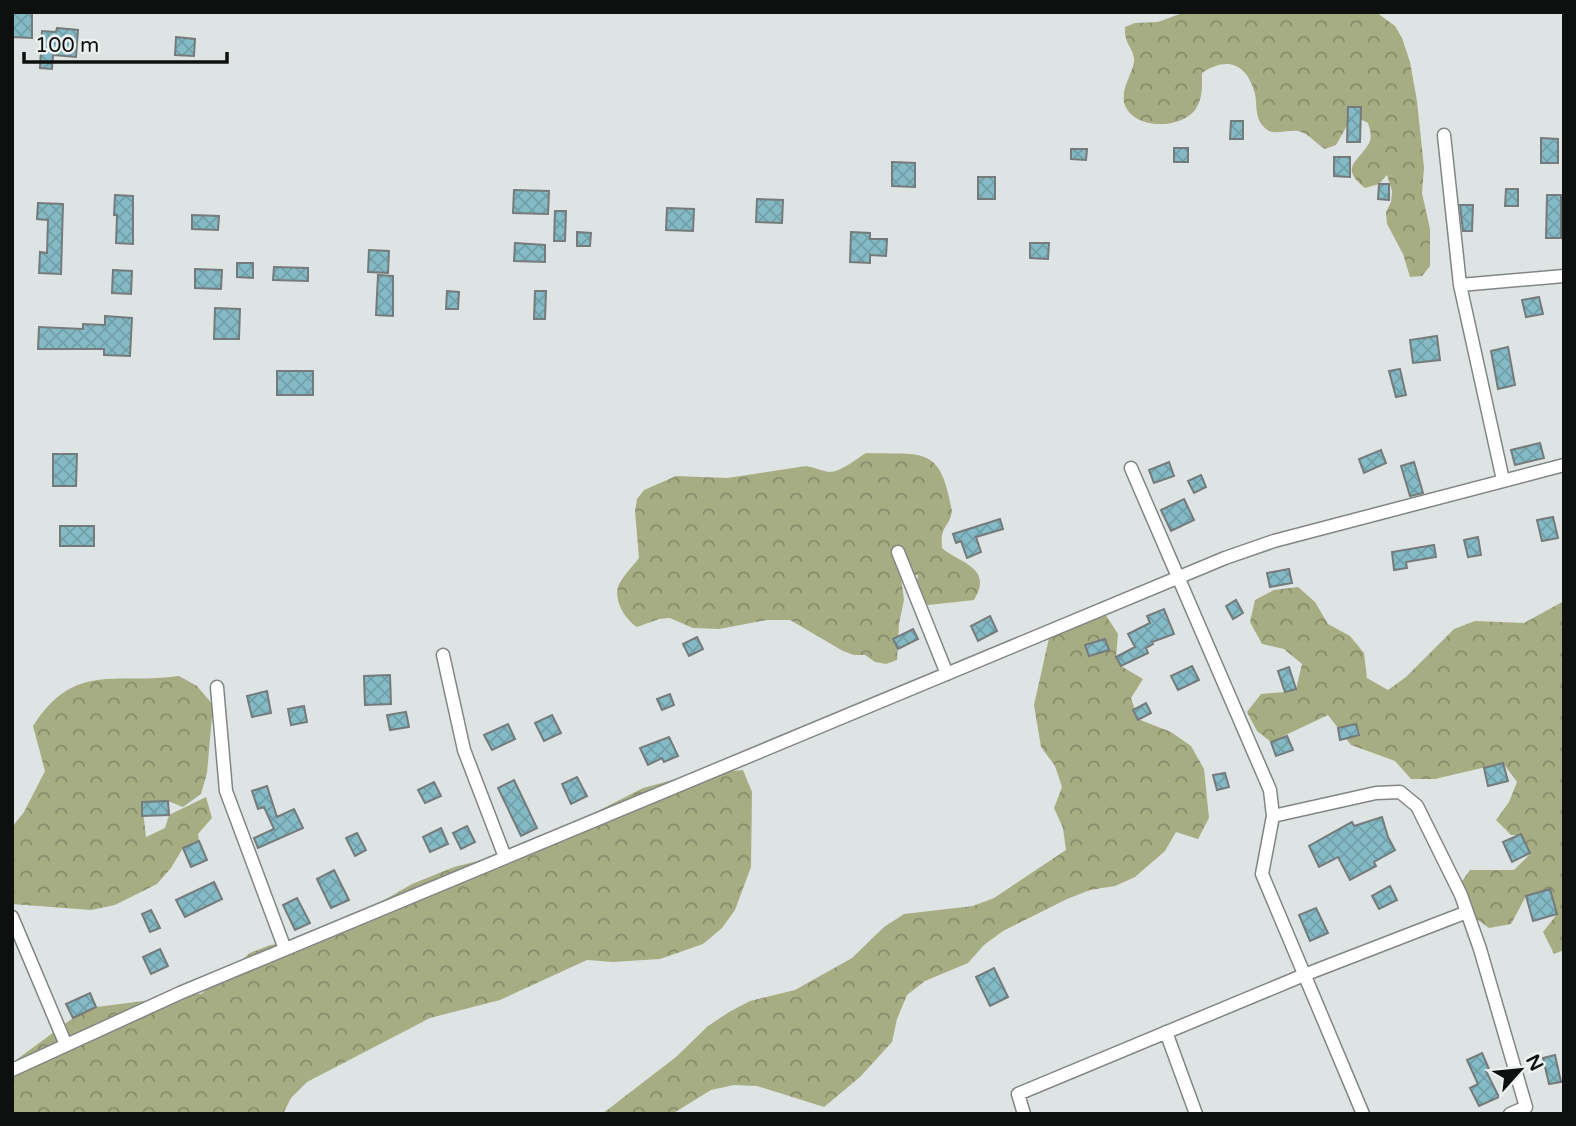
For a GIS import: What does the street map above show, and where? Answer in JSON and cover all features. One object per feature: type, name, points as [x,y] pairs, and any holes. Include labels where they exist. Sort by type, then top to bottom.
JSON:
[{"type":"street","points":[[1444,135],[1460,285],[1503,480]]},
{"type":"street","points":[[1460,285],[1564,276]]},
{"type":"street","points":[[12,1070],[180,993],[1178,578],[1274,541],[1564,465]]},
{"type":"street","points":[[1131,468],[1270,790],[1273,816],[1262,874],[1363,1114]]},
{"type":"street","points":[[898,552],[947,674]]},
{"type":"street","points":[[443,655],[464,750],[505,858]]},
{"type":"street","points":[[217,687],[226,791],[285,949]]},
{"type":"street","points":[[1273,816],[1376,793],[1400,792],[1417,806],[1461,895],[1480,949],[1527,1107],[1510,1114]]},
{"type":"street","points":[[1024,1114],[1018,1094],[1304,975],[1467,912]]},
{"type":"street","points":[[12,917],[66,1045]]},
{"type":"street","points":[[1166,1032],[1196,1114]]},
{"type":"green space","points":[[1185,12],[1376,12],[1395,26],[1410,62],[1417,101],[1424,168],[1422,193],[1430,229],[1430,266],[1422,276],[1410,277],[1403,254],[1387,224],[1386,212],[1392,191],[1387,175],[1379,184],[1365,188],[1353,175],[1355,161],[1370,140],[1368,123],[1358,118],[1348,124],[1336,145],[1325,149],[1302,132],[1270,131],[1257,114],[1255,94],[1247,75],[1241,69],[1228,64],[1202,73],[1202,92],[1198,106],[1182,120],[1154,124],[1131,114],[1126,107],[1124,92],[1134,58],[1125,27],[1135,23],[1158,22]]},
{"type":"green space","points":[[866,453],[916,455],[935,464],[942,474],[952,511],[943,530],[942,548],[972,567],[980,580],[974,600],[928,605],[918,591],[918,575],[901,577],[904,600],[899,624],[897,660],[886,664],[875,662],[865,655],[843,651],[790,620],[767,620],[719,629],[693,628],[670,618],[637,627],[625,615],[617,593],[624,576],[639,558],[635,511],[637,499],[644,490],[676,476],[727,478],[806,466],[829,472],[843,468]]},
{"type":"green space","points":[[1298,587],[1315,602],[1328,624],[1350,636],[1364,653],[1367,678],[1388,690],[1406,677],[1454,629],[1475,621],[1524,623],[1564,601],[1564,950],[1554,954],[1543,932],[1557,914],[1550,889],[1526,896],[1511,924],[1489,928],[1471,915],[1457,888],[1470,870],[1514,870],[1530,854],[1521,835],[1511,835],[1496,820],[1509,802],[1517,782],[1503,763],[1435,779],[1411,779],[1395,761],[1351,745],[1328,715],[1271,742],[1257,731],[1247,712],[1261,694],[1296,689],[1302,664],[1284,649],[1262,644],[1250,622],[1255,600],[1274,590]]},
{"type":"green space","points":[[1084,609],[1105,614],[1118,634],[1116,657],[1121,666],[1143,679],[1131,698],[1138,719],[1171,732],[1191,746],[1204,769],[1209,818],[1198,839],[1176,832],[1165,851],[1135,877],[1115,886],[1090,890],[1067,899],[1003,931],[984,945],[968,963],[925,981],[907,995],[897,1019],[892,1042],[860,1077],[824,1107],[757,1086],[734,1085],[711,1090],[672,1114],[602,1114],[676,1057],[708,1026],[729,1012],[750,1001],[795,990],[852,958],[884,927],[904,914],[973,906],[994,898],[1066,850],[1063,828],[1054,808],[1062,787],[1055,766],[1041,747],[1034,705],[1049,638],[1065,619]]},
{"type":"green space","points":[[179,676],[197,686],[213,705],[207,773],[201,794],[183,807],[168,801],[142,802],[146,837],[165,828],[169,815],[206,797],[212,818],[198,834],[199,841],[183,848],[157,884],[115,905],[91,910],[12,904],[12,827],[24,812],[45,771],[33,726],[64,692],[81,684],[97,680]]},
{"type":"green space","points":[[743,770],[752,792],[751,867],[735,910],[722,928],[703,944],[660,959],[613,962],[587,960],[500,1000],[430,1018],[307,1082],[291,1098],[283,1114],[12,1114],[12,1063],[73,1018],[96,1007],[159,999],[180,993],[201,994],[250,953],[270,945],[317,939],[412,884],[454,867],[521,850],[643,788],[691,775]]},
{"type":"building","points":[[12,12],[32,12],[32,38],[12,37]]},
{"type":"building","points":[[57,28],[78,30],[76,57],[53,55],[52,69],[40,68],[42,31],[56,32]]},
{"type":"building","points":[[176,37],[195,39],[194,56],[175,55]]},
{"type":"building","points":[[1348,107],[1361,107],[1360,142],[1347,142]]},
{"type":"building","points":[[1231,121],[1243,121],[1243,139],[1230,139]]},
{"type":"building","points":[[1541,138],[1558,139],[1558,163],[1541,163]]},
{"type":"building","points":[[1174,148],[1188,148],[1188,162],[1174,162]]},
{"type":"building","points":[[1071,149],[1087,149],[1086,160],[1071,159]]},
{"type":"building","points":[[1334,157],[1350,157],[1350,177],[1334,176]]},
{"type":"building","points":[[892,162],[915,163],[915,187],[892,186]]},
{"type":"building","points":[[978,177],[995,177],[995,199],[978,199]]},
{"type":"building","points":[[1379,184],[1389,184],[1389,200],[1378,199]]},
{"type":"building","points":[[1506,189],[1518,189],[1518,206],[1505,206]]},
{"type":"building","points":[[514,190],[549,191],[548,214],[513,213]]},
{"type":"building","points":[[115,195],[133,196],[133,244],[116,243]]},
{"type":"building","points":[[1547,195],[1561,195],[1561,238],[1546,238]]},
{"type":"building","points":[[757,199],[783,200],[782,223],[756,222]]},
{"type":"building","points":[[38,203],[63,204],[61,274],[39,273],[40,252],[47,253],[48,220],[37,219]]},
{"type":"building","points":[[1460,205],[1473,205],[1472,231],[1463,231]]},
{"type":"building","points":[[667,208],[694,209],[693,231],[666,230]]},
{"type":"building","points":[[555,211],[566,211],[565,241],[554,241]]},
{"type":"building","points":[[192,215],[219,216],[218,230],[192,229]]},
{"type":"building","points":[[577,232],[591,233],[590,246],[577,246]]},
{"type":"building","points":[[851,232],[870,233],[870,239],[887,239],[886,256],[870,255],[870,263],[850,262]]},
{"type":"building","points":[[515,243],[545,245],[545,262],[514,261]]},
{"type":"building","points":[[1030,243],[1049,243],[1048,259],[1030,258]]},
{"type":"building","points":[[369,250],[389,251],[388,273],[368,272]]},
{"type":"building","points":[[237,263],[253,263],[253,278],[237,277]]},
{"type":"building","points":[[274,267],[308,268],[308,281],[273,280]]},
{"type":"building","points":[[195,269],[222,270],[221,289],[195,288]]},
{"type":"building","points":[[113,270],[132,271],[131,294],[112,293]]},
{"type":"building","points":[[378,275],[393,276],[393,316],[376,315]]},
{"type":"building","points":[[447,291],[459,292],[458,309],[446,309]]},
{"type":"building","points":[[535,291],[546,291],[545,319],[534,319]]},
{"type":"building","points":[[1539,297],[1543,314],[1526,317],[1522,300]]},
{"type":"building","points":[[215,308],[240,309],[239,339],[214,339]]},
{"type":"building","points":[[105,316],[132,318],[130,356],[104,355],[104,349],[38,349],[39,327],[83,329],[83,324],[105,325]]},
{"type":"building","points":[[1437,336],[1440,360],[1413,363],[1410,340]]},
{"type":"building","points":[[1508,347],[1515,385],[1498,389],[1491,351]]},
{"type":"building","points":[[1400,369],[1406,395],[1396,397],[1389,371]]},
{"type":"building","points":[[277,371],[313,371],[313,395],[277,395]]},
{"type":"building","points":[[1540,443],[1544,458],[1515,465],[1511,450]]},
{"type":"building","points":[[1381,450],[1386,463],[1364,473],[1359,459]]},
{"type":"building","points":[[53,454],[77,454],[76,486],[53,486]]},
{"type":"building","points":[[1169,462],[1174,476],[1154,483],[1149,470]]},
{"type":"building","points":[[1414,462],[1423,493],[1410,496],[1401,466]]},
{"type":"building","points":[[1201,475],[1206,487],[1194,493],[1188,481]]},
{"type":"building","points":[[1184,499],[1194,520],[1171,531],[1161,510]]},
{"type":"building","points":[[1553,517],[1558,538],[1542,541],[1537,520]]},
{"type":"building","points":[[1000,519],[1003,529],[976,537],[981,552],[967,558],[961,541],[956,543],[953,534]]},
{"type":"building","points":[[60,526],[94,526],[94,546],[60,546]]},
{"type":"building","points":[[1478,537],[1481,555],[1468,557],[1464,540]]},
{"type":"building","points":[[1434,545],[1436,557],[1406,562],[1407,568],[1394,570],[1392,552]]},
{"type":"building","points":[[1289,569],[1292,583],[1270,587],[1267,573]]},
{"type":"building","points":[[1236,600],[1243,613],[1233,619],[1226,606]]},
{"type":"building","points":[[1164,609],[1174,634],[1152,642],[1153,644],[1146,648],[1148,653],[1121,666],[1116,657],[1135,647],[1128,634],[1150,623],[1147,616]]},
{"type":"building","points":[[990,616],[997,631],[978,641],[971,626]]},
{"type":"building","points":[[913,629],[918,639],[898,649],[893,639]]},
{"type":"building","points":[[697,637],[703,649],[689,656],[683,644]]},
{"type":"building","points":[[1105,639],[1109,650],[1089,656],[1085,645]]},
{"type":"building","points":[[1192,666],[1199,680],[1178,690],[1171,676]]},
{"type":"building","points":[[1289,667],[1296,689],[1285,692],[1278,671]]},
{"type":"building","points":[[390,675],[391,704],[365,705],[364,676]]},
{"type":"building","points":[[267,691],[271,713],[252,717],[247,696]]},
{"type":"building","points":[[670,694],[674,705],[662,710],[657,699]]},
{"type":"building","points":[[1146,703],[1151,713],[1138,720],[1133,710]]},
{"type":"building","points":[[304,706],[307,722],[291,725],[288,709]]},
{"type":"building","points":[[406,712],[409,727],[390,730],[387,715]]},
{"type":"building","points":[[552,715],[561,733],[544,741],[535,723]]},
{"type":"building","points":[[508,724],[515,739],[492,750],[484,735]]},
{"type":"building","points":[[1356,724],[1359,735],[1340,740],[1338,728]]},
{"type":"building","points":[[1287,736],[1293,750],[1276,756],[1271,742]]},
{"type":"building","points":[[669,737],[678,756],[664,762],[662,758],[648,765],[640,748]]},
{"type":"building","points":[[1503,763],[1508,781],[1488,786],[1484,768]]},
{"type":"building","points":[[1225,773],[1229,787],[1217,790],[1213,775]]},
{"type":"building","points":[[577,777],[587,796],[571,804],[562,784]]},
{"type":"building","points":[[514,780],[537,828],[521,836],[498,788]]},
{"type":"building","points":[[434,782],[441,796],[425,803],[418,790]]},
{"type":"building","points":[[267,786],[277,817],[294,809],[303,828],[258,848],[254,838],[274,829],[264,807],[258,809],[252,791]]},
{"type":"building","points":[[168,801],[169,815],[142,816],[142,802]]},
{"type":"building","points":[[1382,817],[1395,850],[1374,862],[1376,866],[1350,880],[1338,857],[1319,867],[1309,846],[1352,822],[1354,826]]},
{"type":"building","points":[[467,826],[475,842],[461,849],[453,833]]},
{"type":"building","points":[[441,828],[448,844],[430,852],[423,837]]},
{"type":"building","points":[[357,833],[366,850],[355,856],[346,838]]},
{"type":"building","points":[[1521,834],[1530,853],[1512,862],[1503,842]]},
{"type":"building","points":[[199,841],[207,860],[191,867],[183,848]]},
{"type":"building","points":[[334,870],[349,900],[331,908],[317,879]]},
{"type":"building","points":[[214,882],[222,899],[185,917],[176,900]]},
{"type":"building","points":[[1390,886],[1397,900],[1379,909],[1372,896]]},
{"type":"building","points":[[1550,889],[1557,914],[1533,921],[1526,896]]},
{"type":"building","points":[[297,898],[310,923],[295,930],[283,905]]},
{"type":"building","points":[[1316,908],[1328,933],[1310,941],[1299,915]]},
{"type":"building","points":[[151,910],[160,928],[150,932],[142,914]]},
{"type":"building","points":[[160,949],[168,966],[151,974],[143,957]]},
{"type":"building","points":[[994,968],[1008,997],[990,1006],[976,977]]},
{"type":"building","points":[[90,993],[96,1007],[73,1018],[66,1004]]},
{"type":"building","points":[[1482,1053],[1489,1069],[1486,1071],[1499,1097],[1479,1106],[1470,1088],[1478,1084],[1467,1060]]},
{"type":"building","points":[[1555,1055],[1561,1082],[1549,1084],[1543,1058]]}]
